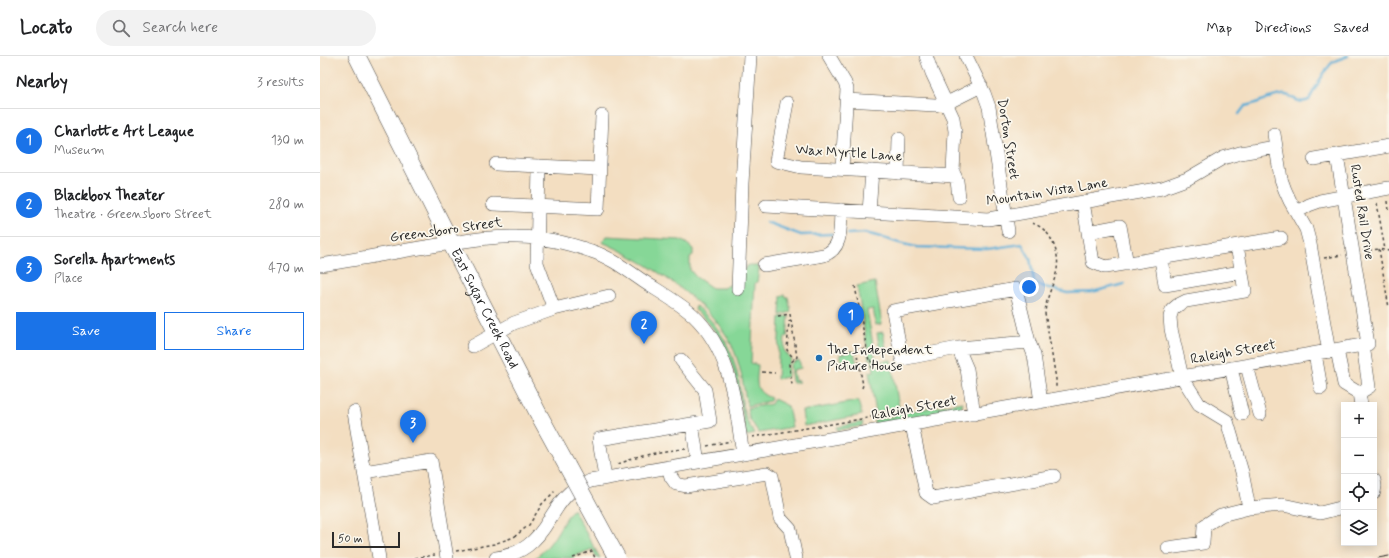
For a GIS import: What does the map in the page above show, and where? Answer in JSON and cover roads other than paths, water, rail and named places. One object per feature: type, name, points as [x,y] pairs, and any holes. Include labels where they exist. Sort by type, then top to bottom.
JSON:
[{"type":"main road","name":"East Sugar Creek Road","points":[[357,56],[497,333],[567,466],[618,558]]},
{"type":"street","points":[[738,289],[742,183],[750,56]]},
{"type":"street","points":[[828,56],[845,83],[846,89],[842,169]]},
{"type":"street","points":[[926,56],[932,73],[953,118],[955,131],[953,172],[958,186],[958,197]]},
{"type":"street","name":"Dorton Street","points":[[966,56],[987,100],[1008,231]]},
{"type":"street","points":[[846,100],[929,105],[946,103],[981,86]]},
{"type":"street","name":"Wax Myrtle Lane","points":[[788,103],[776,161],[801,167],[955,176]]},
{"type":"street","points":[[493,204],[598,210],[602,116]]},
{"type":"street","points":[[898,172],[899,139]]},
{"type":"street","name":"Mountain Vista Lane","points":[[766,206],[988,219],[1171,186],[1187,179],[1223,158],[1275,140],[1282,179],[1290,201],[1296,212]]},
{"type":"street","points":[[1314,159],[1389,146]]},
{"type":"street","name":"Rusted Rail Drive","points":[[1337,155],[1366,345],[1369,387],[1360,399]]},
{"type":"street","points":[[496,164],[599,170]]},
{"type":"street","points":[[540,166],[537,263],[554,309]]},
{"type":"street","points":[[869,212],[872,171]]},
{"type":"street","points":[[1360,399],[1344,384],[1333,351],[1306,229],[1296,212],[1320,201],[1343,196],[1389,195]]},
{"type":"street","points":[[1084,202],[1092,262],[1105,267],[1281,238]]},
{"type":"street","points":[[764,265],[824,255],[833,250],[840,235],[841,210]]},
{"type":"street","points":[[1088,232],[1120,226],[1127,264]]},
{"type":"street","name":"Greensboro Street","points":[[320,266],[451,243],[517,237],[567,244],[592,251],[609,259],[678,303],[703,326],[716,345],[725,362],[734,396],[741,455],[741,477]]},
{"type":"street","points":[[1237,246],[1245,292],[1186,302],[1178,305],[1172,310],[1170,317],[1171,329],[1182,377],[1199,404],[1227,421],[1242,472],[1249,508]]},
{"type":"street","points":[[1161,258],[1165,285],[1241,272]]},
{"type":"street","points":[[1029,342],[958,348],[902,359],[893,312],[1016,289],[1029,342],[1034,355],[1042,402]]},
{"type":"street","points":[[473,346],[514,323],[554,309],[609,296]]},
{"type":"street","name":"Raleigh Street","points":[[496,558],[509,555],[524,548],[535,540],[549,521],[560,502],[570,492],[590,481],[1366,345]]},
{"type":"street","points":[[958,348],[967,369],[974,414]]},
{"type":"street","points":[[1315,354],[1321,388]]},
{"type":"street","points":[[605,478],[599,439],[710,421],[705,390],[681,360]]},
{"type":"street","points":[[1247,366],[1260,414]]},
{"type":"street","points":[[1230,368],[1242,414]]},
{"type":"street","points":[[354,412],[379,558]]},
{"type":"street","points":[[692,424],[698,462]]},
{"type":"street","points":[[912,424],[926,493],[933,498],[1054,476]]},
{"type":"street","points":[[364,472],[431,461],[447,558]]},
{"type":"street","points":[[668,467],[671,477],[676,484],[686,486],[767,473],[772,476],[780,518],[790,529],[796,558]]},
{"type":"street","points":[[1168,548],[1203,543],[1204,526],[1221,515],[1249,508],[1283,505],[1320,513],[1341,508]]},
{"type":"waterway","points":[[1239,114],[1245,106],[1277,96],[1286,95],[1297,101],[1309,100],[1330,64],[1348,56]]},
{"type":"waterway","points":[[766,222],[801,235],[832,234]]},
{"type":"waterway","points":[[848,234],[865,233],[916,247],[987,249],[1022,244],[1030,258],[1034,281],[1038,285],[1067,293],[1092,292],[1124,284]]},
{"type":"tram line","points":[[1378,558],[1389,556]]},
{"type":"place","name":"Charlotte Art League","points":[[851,335]]},
{"type":"place","name":"Blackbox Theater","points":[[644,344]]},
{"type":"place","name":"The Independent Picture House","points":[[819,358]]},
{"type":"place","name":"Sorella Apartments","points":[[413,443]]}]
